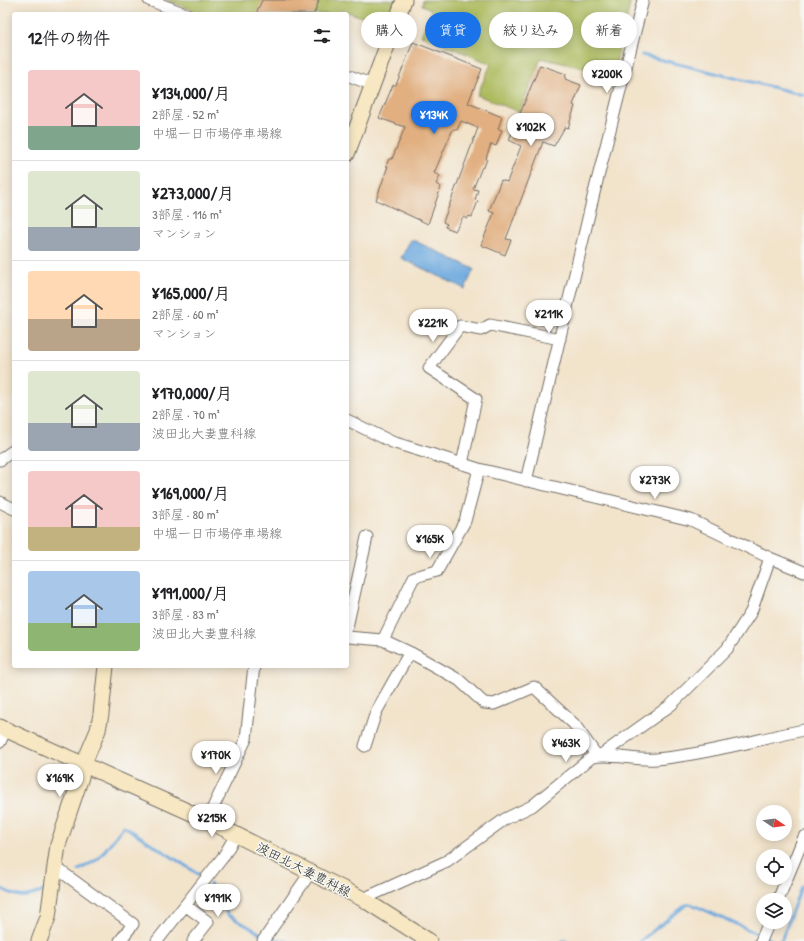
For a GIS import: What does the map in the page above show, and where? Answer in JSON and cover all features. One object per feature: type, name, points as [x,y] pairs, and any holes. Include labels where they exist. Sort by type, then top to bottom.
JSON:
[{"type":"main road","points":[[350,140],[404,0]]},
{"type":"main road","points":[[39,941],[48,917],[58,845],[81,777],[84,763],[98,730],[106,668]]},
{"type":"main road","name":"波田北大妻豊科線","points":[[2,732],[84,763],[207,820],[363,899],[429,941]]},
{"type":"street","points":[[149,0],[181,12]]},
{"type":"street","points":[[526,481],[643,0]]},
{"type":"street","points":[[349,76],[372,85]]},
{"type":"street","points":[[462,464],[476,399],[429,368],[460,326],[482,330],[490,324],[560,339]]},
{"type":"street","points":[[349,421],[392,442],[478,469],[691,520],[770,558],[804,572]]},
{"type":"street","points":[[0,460],[12,451]]},
{"type":"street","points":[[383,640],[414,577],[437,571],[465,521],[478,469]]},
{"type":"street","points":[[0,502],[12,508]]},
{"type":"street","points":[[349,618],[367,537]]},
{"type":"street","points":[[599,756],[671,705],[727,649],[752,612],[770,558]]},
{"type":"street","points":[[349,637],[383,640],[413,654],[459,680],[484,703],[494,704],[534,687],[574,724],[599,756]]},
{"type":"street","points":[[365,746],[376,712],[406,659],[413,654]]},
{"type":"street","points":[[207,820],[246,739],[254,668]]},
{"type":"street","points":[[363,899],[447,861],[505,819],[532,806],[592,757],[599,756],[624,759],[655,759],[804,730]]},
{"type":"street","points":[[156,941],[222,857],[236,835]]},
{"type":"street","points":[[781,893],[804,837]]},
{"type":"street","points":[[56,867],[133,924],[120,941]]},
{"type":"street","points":[[263,941],[310,873]]},
{"type":"street","points":[[185,905],[208,922],[193,941]]},
{"type":"street","points":[[761,941],[766,929]]},
{"type":"green space","points":[[166,0],[400,0],[395,12],[361,12],[361,17],[341,10],[340,12],[198,12]]},
{"type":"green space","points":[[423,0],[631,0],[628,12],[581,12],[581,48],[619,48],[613,75],[541,58],[519,112],[477,95],[491,64],[452,48],[481,48],[481,12],[431,12],[432,10],[422,5]]},
{"type":"green space","points":[[425,26],[425,37],[421,35]]},
{"type":"water","points":[[411,239],[474,269],[465,289],[401,258]]},
{"type":"building","points":[[262,0],[319,0],[315,12],[257,12]]},
{"type":"building","points":[[417,44],[425,48],[482,69],[468,103],[502,117],[498,129],[502,130],[496,146],[491,144],[484,167],[482,167],[473,189],[478,190],[475,200],[478,201],[472,217],[469,216],[467,219],[463,217],[455,231],[445,227],[447,224],[443,222],[478,128],[461,121],[457,130],[453,129],[434,173],[440,176],[436,184],[441,187],[428,224],[376,200],[388,166],[386,166],[389,159],[392,159],[405,127],[379,118],[393,85],[396,85],[411,48],[417,48]]},
{"type":"building","points":[[540,65],[566,74],[565,79],[581,85],[573,105],[575,106],[568,128],[565,127],[554,146],[543,142],[506,239],[511,240],[505,255],[481,245],[494,213],[489,211],[501,180],[507,182],[521,146],[509,140]]},
{"type":"waterway","points":[[642,55],[804,95]]},
{"type":"waterway","points":[[79,870],[98,859],[124,826],[203,877]]},
{"type":"waterway","points":[[210,884],[228,915],[265,936]]},
{"type":"waterway","points":[[781,941],[801,887],[804,886]]},
{"type":"waterway","points":[[0,888],[18,896],[33,895],[47,890]]},
{"type":"waterway","points":[[640,941],[686,905],[691,904],[774,941]]},
{"type":"waterway","points":[[271,938],[286,941]]}]
